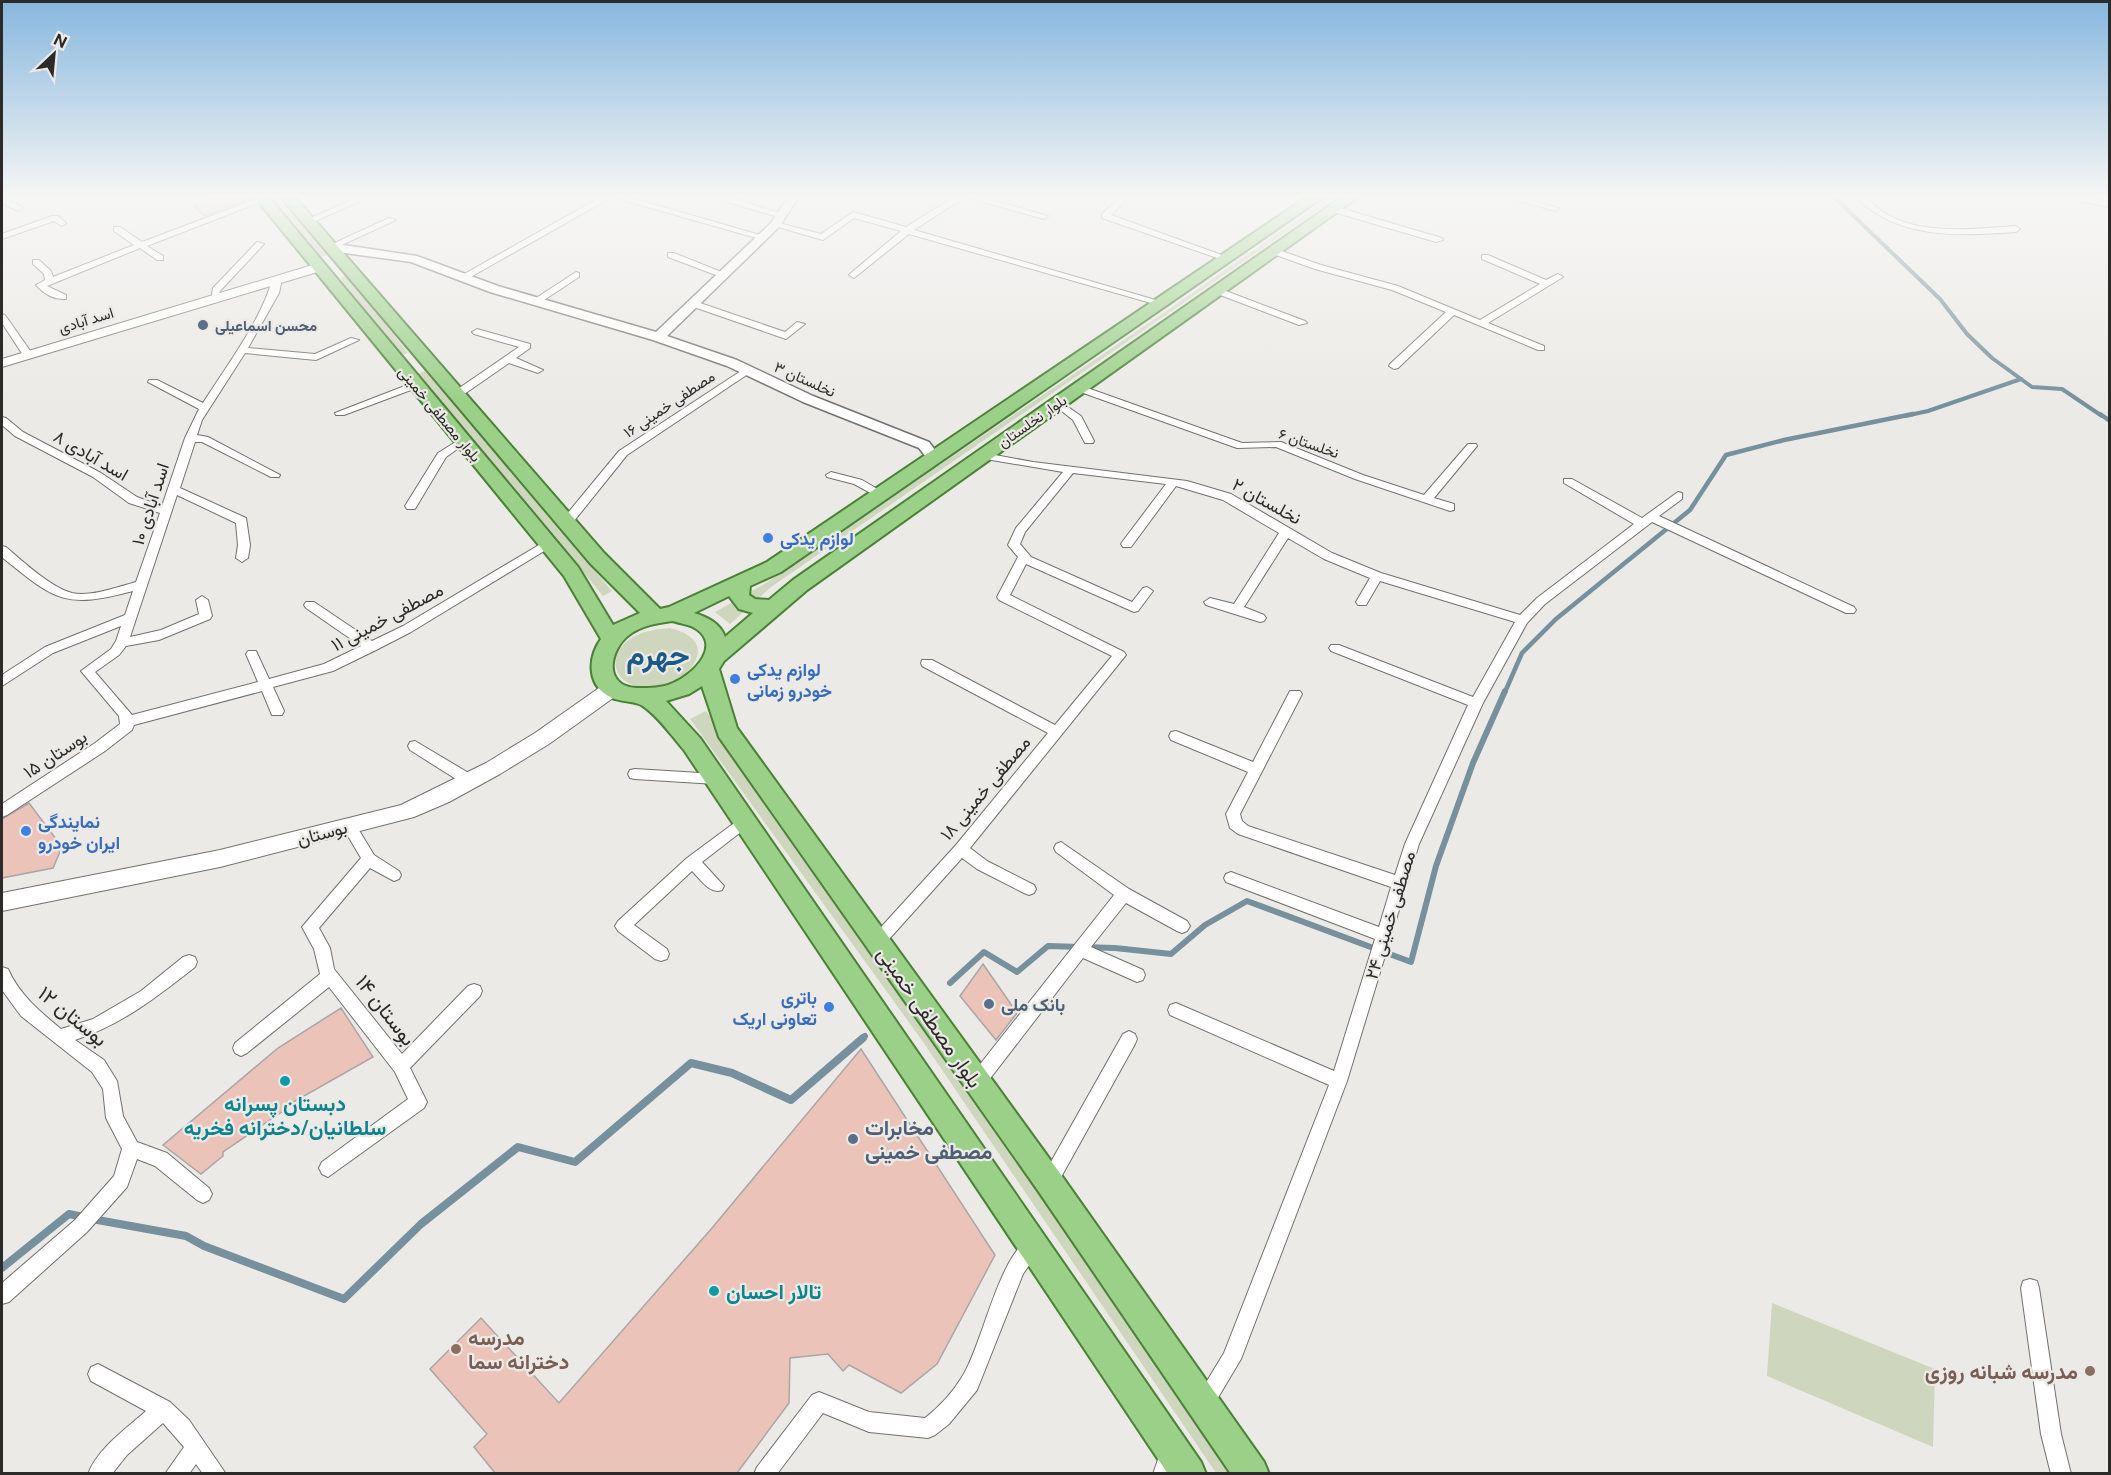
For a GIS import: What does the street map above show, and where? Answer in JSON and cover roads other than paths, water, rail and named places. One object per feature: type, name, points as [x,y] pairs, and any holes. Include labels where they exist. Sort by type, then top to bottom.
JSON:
[{"type":"main road","name":"بلوار مصطفی خمینی","points":[[316,264],[571,572],[610,639]]},
{"type":"main road","points":[[319,267],[323,264]]},
{"type":"main road","name":"بلوار مصطفی خمینی","points":[[343,264],[597,558],[664,615]]},
{"type":"main road","name":"بلوار نخلستان","points":[[664,615],[774,567],[1218,264]]},
{"type":"main road","name":"بلوار نخلستان","points":[[712,663],[800,585],[1255,264]]},
{"type":"main road","name":"اسد آبادی","points":[[2,363],[319,267]]},
{"type":"main road","points":[[403,369],[427,361]]},
{"type":"main road","points":[[742,582],[739,596],[743,602],[762,608],[773,607]]},
{"type":"main road","points":[[664,615],[696,620],[713,632],[717,643],[712,663],[697,681],[682,690],[665,695],[647,697],[628,695],[613,688],[603,678],[599,666],[602,652],[610,639],[623,628],[664,615]]},
{"type":"main road","name":"بلوار مصطفی خمینی","points":[[712,663],[727,731],[976,1083],[1049,1182],[1252,1473]]},
{"type":"main road","name":"بوستان","points":[[2,902],[225,856],[412,810],[472,782],[551,733],[613,688]]},
{"type":"main road","points":[[647,697],[667,715],[692,744],[1034,1245],[1167,1460],[1189,1473]]},
{"type":"street","points":[[38,264],[48,273],[49,280]]},
{"type":"street","points":[[63,297],[46,291],[41,285],[91,264]]},
{"type":"street","points":[[214,298],[216,290],[241,264]]},
{"type":"street","name":"نخلستان ۳","points":[[426,264],[535,302],[658,338],[747,370],[808,399],[924,445],[934,458]]},
{"type":"street","points":[[464,278],[489,264]]},
{"type":"street","points":[[694,264],[724,275]]},
{"type":"street","points":[[658,338],[735,264]]},
{"type":"street","points":[[854,275],[867,264]]},
{"type":"street","points":[[1025,264],[1161,303]]},
{"type":"street","points":[[1309,264],[1395,288],[1541,348]]},
{"type":"street","points":[[1499,264],[1547,284]]},
{"type":"street","points":[[535,302],[576,275]]},
{"type":"street","points":[[1481,323],[1558,277]]},
{"type":"street","name":"اسد آبادی ۱۰","points":[[126,724],[125,714],[87,671],[115,652],[122,642],[197,420],[242,350],[274,293],[277,279]]},
{"type":"street","points":[[1218,291],[1302,323]]},
{"type":"street","points":[[693,304],[786,336],[800,324]]},
{"type":"street","points":[[1394,366],[1453,311]]},
{"type":"street","points":[[2,317],[28,355]]},
{"type":"street","points":[[456,395],[527,346],[477,332]]},
{"type":"street","points":[[242,350],[316,357],[354,340]]},
{"type":"street","points":[[508,359],[538,369]]},
{"type":"street","name":"مصطفی خمینی ۱۶","points":[[566,523],[623,453],[747,370]]},
{"type":"street","points":[[153,382],[205,408]]},
{"type":"street","points":[[340,413],[415,385]]},
{"type":"street","name":"نخلستان ۶","points":[[1079,388],[1241,446],[1277,444],[1359,477],[1450,507]]},
{"type":"street","points":[[1058,403],[1077,418],[1089,441]]},
{"type":"street","name":"اسد آبادی ۸","points":[[2,420],[19,434],[97,475],[133,500],[167,512]]},
{"type":"street","points":[[190,438],[204,439],[274,475]]},
{"type":"street","points":[[411,506],[442,455],[462,441]]},
{"type":"street","points":[[1427,499],[1472,446]]},
{"type":"street","name":"نخلستان ۲","points":[[984,456],[1033,465],[1173,482],[1227,497],[1328,556],[1377,576],[1522,620]]},
{"type":"street","points":[[1071,469],[1020,531],[1014,545],[1024,557],[1134,608],[1147,591]]},
{"type":"street","points":[[831,475],[858,482],[880,494]]},
{"type":"street","points":[[1127,544],[1173,482]]},
{"type":"street","points":[[1569,482],[1647,520],[1850,610]]},
{"type":"street","points":[[173,489],[242,520],[244,536],[242,558]]},
{"type":"street","name":"مصطفی خمینی ۲۴","points":[[1203,1404],[1231,1359],[1339,1081],[1412,844],[1476,703],[1522,620],[1541,601],[1678,496]]},
{"type":"street","points":[[1237,609],[1286,531]]},
{"type":"street","name":"مصطفی خمینی ۱۱","points":[[126,724],[328,668],[407,629],[548,545]]},
{"type":"street","points":[[2,550],[69,598],[100,595],[142,585]]},
{"type":"street","name":"مصطفی خمینی ۱۸","points":[[876,942],[961,849],[1120,655],[1003,597],[1024,557]]},
{"type":"street","points":[[1362,602],[1377,576]]},
{"type":"street","points":[[122,642],[139,642],[206,616],[201,600]]},
{"type":"street","points":[[1210,602],[1260,618]]},
{"type":"street","points":[[310,605],[372,647]]},
{"type":"street","points":[[5,674],[49,650],[131,617]]},
{"type":"street","points":[[1335,648],[1476,703]]},
{"type":"street","points":[[252,654],[277,711]]},
{"type":"street","points":[[927,663],[1057,732]]},
{"type":"street","points":[[1295,694],[1233,814],[1235,824],[1243,830],[1399,883]]},
{"type":"street","name":"بوستان ۱۵","points":[[2,811],[100,747],[126,724]]},
{"type":"street","points":[[1176,736],[1256,769]]},
{"type":"street","points":[[416,746],[472,782]]},
{"type":"street","points":[[635,774],[716,779]]},
{"type":"street","points":[[661,954],[623,926],[692,862],[745,821]]},
{"type":"street","points":[[349,826],[369,859],[394,875]]},
{"type":"street","points":[[1061,848],[1124,894],[1182,926]]},
{"type":"street","points":[[961,849],[982,865],[1029,890]]},
{"type":"street","name":"بوستان ۱۴","points":[[328,1168],[418,1102],[401,1066],[330,976],[322,948],[310,927],[369,859]]},
{"type":"street","points":[[692,862],[717,886]]},
{"type":"street","points":[[1231,878],[1383,935]]},
{"type":"street","points":[[976,1083],[1124,894]]},
{"type":"street","points":[[1081,950],[1137,975]]},
{"type":"street","points":[[59,1038],[97,1026],[147,996],[189,963]]},
{"type":"street","name":"۱۲ بوستان","points":[[2,974],[3,980],[27,1011],[98,1066],[111,1087],[115,1118],[131,1148]]},
{"type":"street","points":[[241,1048],[330,976]]},
{"type":"street","points":[[401,1066],[474,991]]},
{"type":"street","points":[[1176,1010],[1339,1081]]},
{"type":"street","points":[[1049,1182],[1129,1039]]},
{"type":"street","points":[[2,1295],[88,1219],[121,1181],[131,1148],[161,1159],[202,1194]]},
{"type":"street","points":[[764,1473],[819,1402],[869,1422],[928,1428],[942,1417],[970,1383],[1016,1268],[1034,1245]]},
{"type":"street","points":[[2030,1288],[2051,1434],[2061,1473]]},
{"type":"street","points":[[98,1374],[163,1409],[182,1427],[216,1473]]},
{"type":"street","points":[[98,1473],[120,1448],[163,1409]]},
{"type":"street","points":[[175,1473],[197,1447]]},
{"type":"waterway","points":[[1903,264],[1940,299],[1967,334],[1992,358],[2021,379]]},
{"type":"waterway","points":[[1905,416],[1928,411],[2021,379]]},
{"type":"waterway","points":[[2021,379],[2032,387],[2062,389],[2102,416]]},
{"type":"waterway","points":[[1505,692],[1522,653],[1556,619],[1690,510],[1726,455],[1784,440],[1913,414]]},
{"type":"waterway","points":[[2100,414],[2110,421]]},
{"type":"waterway","points":[[950,983],[984,952],[1017,972],[1048,946],[1115,948],[1171,954],[1205,925],[1247,901],[1411,962],[1436,866],[1473,763],[1505,691]]},
{"type":"waterway","points":[[861,1039],[865,1036]]},
{"type":"waterway","points":[[92,1219],[186,1236],[204,1246],[344,1299],[421,1224],[518,1147],[575,1162],[691,1063],[732,1073],[791,1100],[863,1038]]},
{"type":"waterway","points":[[2,1268],[69,1214],[83,1217]]},
{"type":"place","name":"محسن اسماعیلی","points":[[203,325]]},
{"type":"place","name":"لوازم یدکی","points":[[768,538]]},
{"type":"place","name":"لوازم یدکی خودرو زمانی","points":[[735,679]]},
{"type":"place","name":"نمایندگی ایران خودرو","points":[[26,831]]},
{"type":"place","name":"بانک ملی","points":[[989,1004]]},
{"type":"place","name":"باتری تعاونی اریک","points":[[829,1007]]},
{"type":"place","name":"دبستان پسرانه سلطانیان/دخترانه فخریه","points":[[285,1081]]},
{"type":"place","name":"مخابرات مصطفی خمینی","points":[[853,1139]]},
{"type":"place","name":"تالار احسان","points":[[714,1291]]},
{"type":"place","name":"مدرسه دخترانه سما","points":[[456,1349]]},
{"type":"place","name":"مدرسه شبانه روزی","points":[[2090,1371]]},
{"type":"district","name":"جهرم","points":[[658,654]]}]
